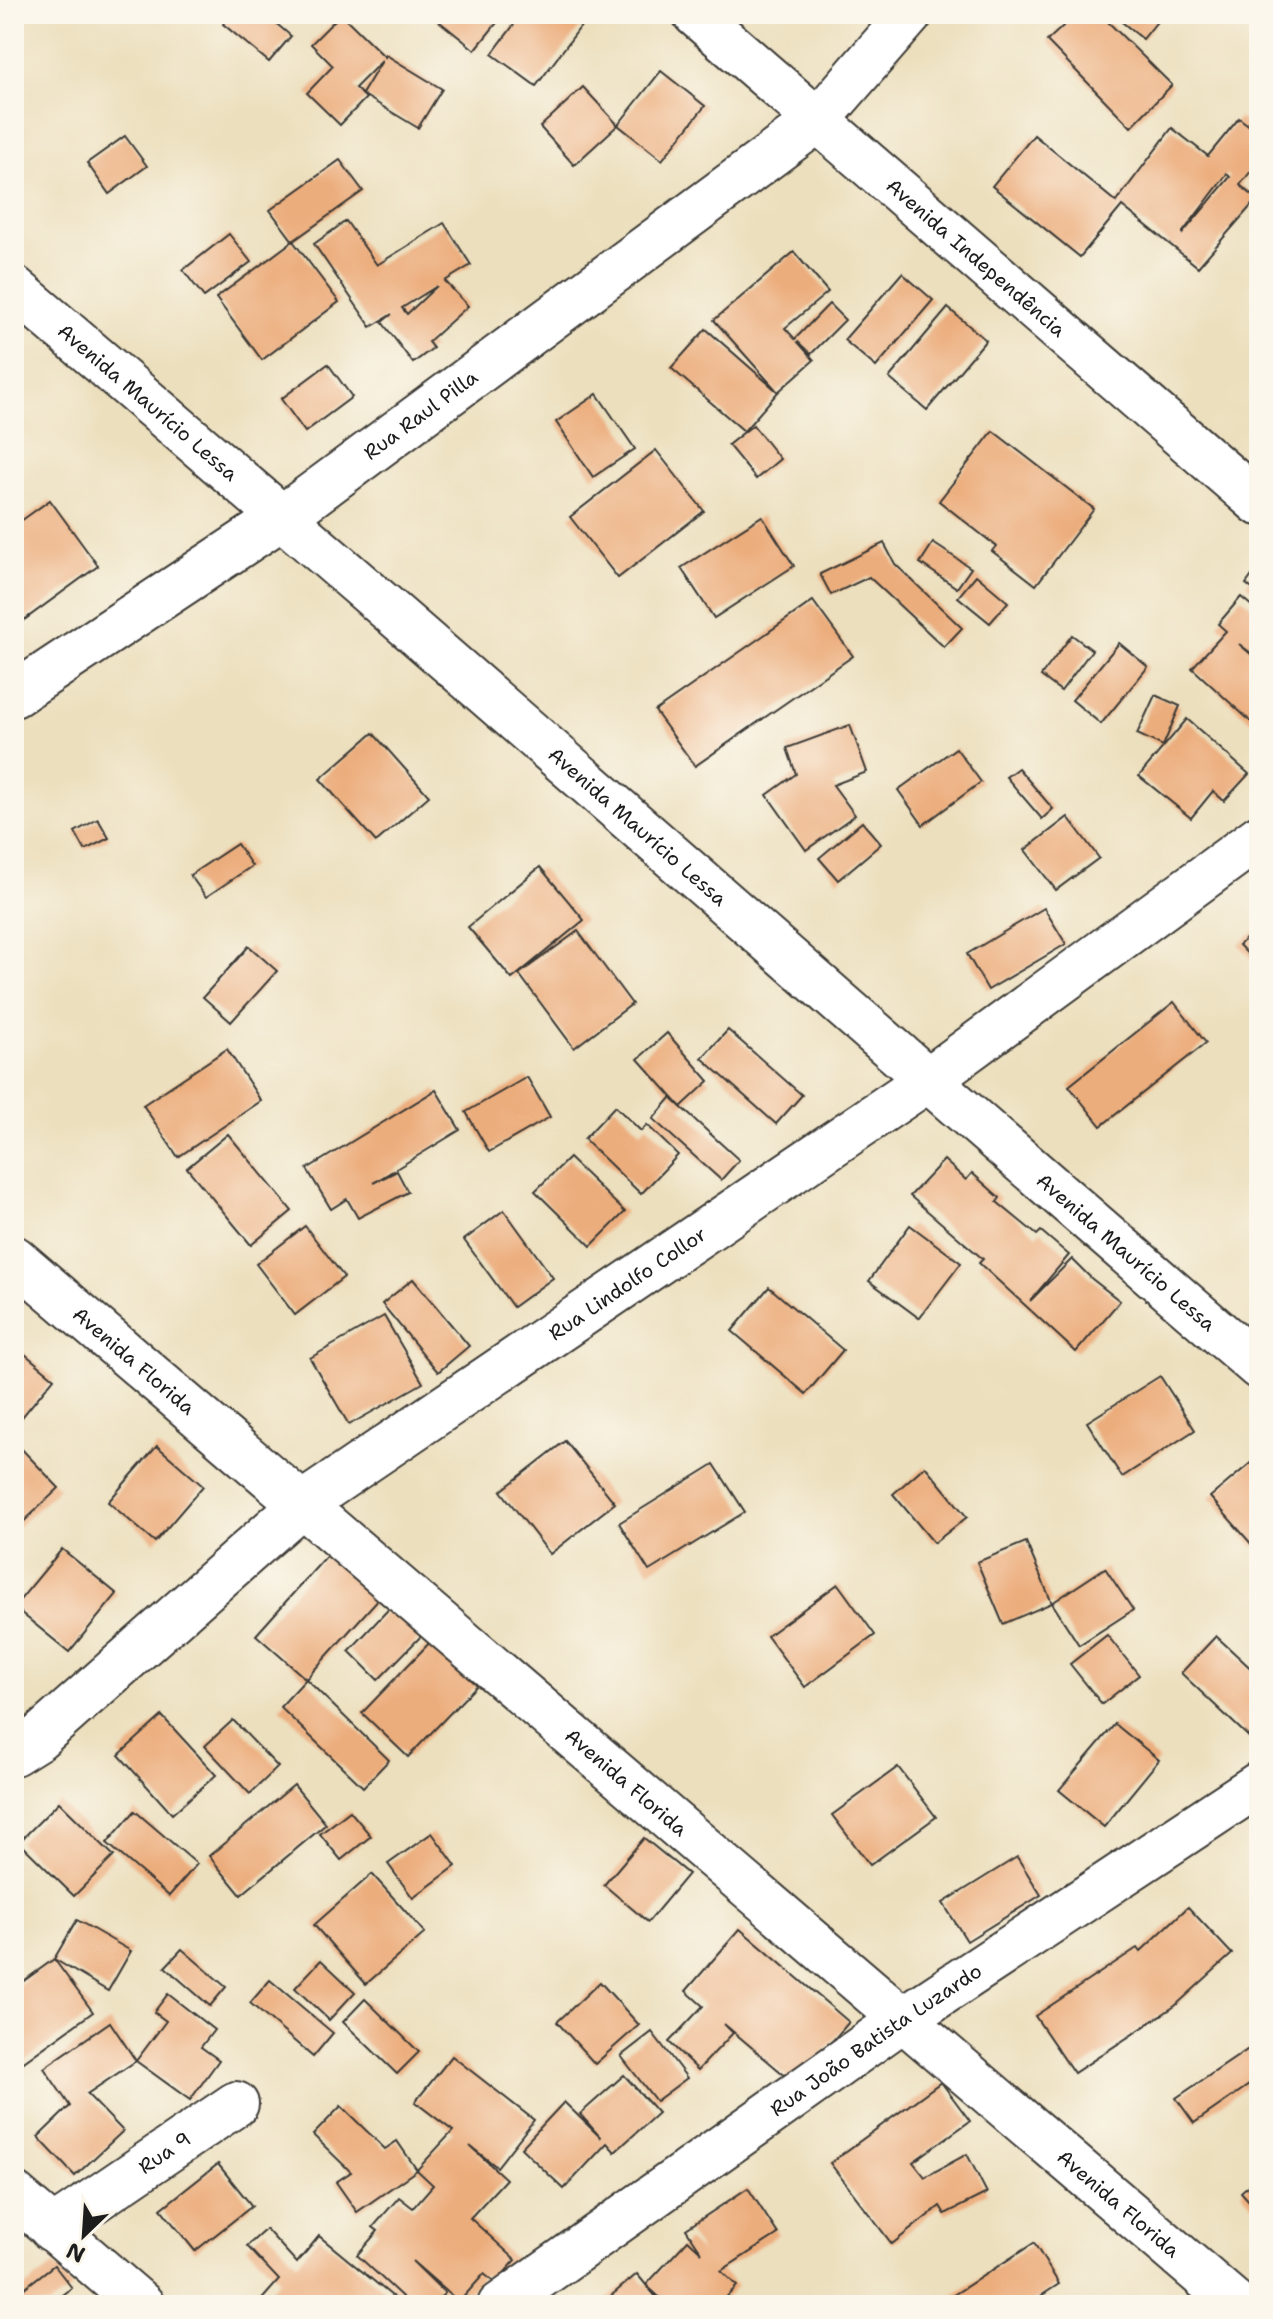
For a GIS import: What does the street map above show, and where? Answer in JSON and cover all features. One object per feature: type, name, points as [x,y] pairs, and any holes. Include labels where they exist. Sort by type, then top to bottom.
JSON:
[{"type":"street","name":"Avenida Independência","points":[[695,14],[1259,503]]},
{"type":"street","name":"Rua Raul Pilla","points":[[14,695],[284,516],[817,121],[910,14]]},
{"type":"street","name":"Avenida Maurício Lessa","points":[[14,288],[284,516],[926,1081],[1259,1367]]},
{"type":"street","name":"Rua Lindolfo Collor","points":[[14,1753],[38,1738],[301,1505],[926,1081],[1259,837]]},
{"type":"street","name":"Avenida Florida","points":[[14,1258],[1237,2305]]},
{"type":"street","name":"Rua João Batista Luzardo","points":[[500,2305],[903,2019],[1259,1784]]},
{"type":"street","name":"Rua 9","points":[[52,2229],[236,2104]]},
{"type":"street","points":[[14,2195],[142,2305]]},
{"type":"building","points":[[231,14],[265,14],[291,36],[269,62],[223,24]]},
{"type":"building","points":[[341,14],[385,57],[442,89],[418,128],[362,94],[382,61],[355,88],[366,98],[340,125],[307,93],[333,66],[311,44]]},
{"type":"building","points":[[430,14],[504,14],[475,50]]},
{"type":"building","points":[[522,14],[590,14],[536,86],[492,54]]},
{"type":"building","points":[[1076,14],[1100,14],[1172,85],[1131,127],[1047,41]]},
{"type":"building","points":[[1112,14],[1163,14],[1143,39]]},
{"type":"building","points":[[661,71],[705,106],[662,160],[618,125]]},
{"type":"building","points":[[583,87],[618,125],[574,165],[540,127]]},
{"type":"building","points":[[1239,118],[1259,133],[1259,161],[1240,185],[1257,199],[1198,267],[1122,206],[1080,257],[992,186],[1034,135],[1116,202],[1172,128],[1208,156]],"holes":[[[1227,174],[1230,177],[1183,233]]]},
{"type":"building","points":[[125,136],[147,166],[109,194],[87,163]]},
{"type":"building","points":[[340,160],[363,191],[293,241],[270,210]]},
{"type":"building","points":[[346,221],[377,265],[444,223],[471,265],[445,281],[468,306],[428,342],[433,348],[413,363],[382,322],[392,314],[371,327],[314,244]],"holes":[[[437,286],[407,314],[402,308]]]},
{"type":"building","points":[[229,234],[251,262],[204,297],[183,270]]},
{"type":"building","points":[[293,241],[339,302],[262,360],[216,298]]},
{"type":"building","points":[[794,252],[828,292],[785,328],[795,339],[829,304],[845,320],[811,354],[797,341],[814,360],[778,392],[714,320]]},
{"type":"building","points":[[902,273],[933,300],[876,367],[844,340]]},
{"type":"building","points":[[948,308],[986,340],[927,410],[889,378]]},
{"type":"building","points":[[706,329],[778,392],[744,431],[671,368]]},
{"type":"building","points":[[328,364],[352,397],[305,432],[281,399]]},
{"type":"building","points":[[597,394],[635,449],[593,477],[556,422]]},
{"type":"building","points":[[753,425],[780,459],[756,479],[728,445]]},
{"type":"building","points":[[993,431],[1094,509],[1036,585],[992,551],[996,546],[939,501]]},
{"type":"building","points":[[656,450],[704,511],[618,578],[570,517]]},
{"type":"building","points":[[50,500],[98,566],[20,623],[14,615],[14,526]]},
{"type":"building","points":[[762,516],[794,566],[714,618],[681,568]]},
{"type":"building","points":[[884,543],[895,564],[962,628],[944,647],[869,577],[831,595],[820,574]]},
{"type":"building","points":[[933,543],[971,568],[957,588],[920,563]]},
{"type":"building","points":[[1259,566],[1259,594],[1246,584]]},
{"type":"building","points":[[976,575],[1008,602],[990,623],[958,597]]},
{"type":"building","points":[[1241,597],[1259,612],[1259,659],[1239,644],[1259,661],[1259,729],[1192,668],[1226,631],[1218,624]]},
{"type":"building","points":[[813,601],[853,656],[695,766],[655,711]]},
{"type":"building","points":[[1072,635],[1092,650],[1061,691],[1041,676]]},
{"type":"building","points":[[1119,643],[1148,667],[1101,724],[1072,700]]},
{"type":"building","points":[[1155,695],[1180,706],[1163,746],[1137,734]]},
{"type":"building","points":[[1187,719],[1249,774],[1224,801],[1213,791],[1191,818],[1139,776]]},
{"type":"building","points":[[850,725],[867,772],[833,785],[855,815],[806,850],[767,795],[796,774],[787,748]]},
{"type":"building","points":[[373,733],[429,796],[376,842],[320,779]]},
{"type":"building","points":[[956,748],[981,782],[923,825],[898,790]]},
{"type":"building","points":[[1018,768],[1053,809],[1042,819],[1006,777]]},
{"type":"building","points":[[1068,817],[1099,858],[1056,890],[1025,850]]},
{"type":"building","points":[[98,819],[109,838],[85,850],[75,832]]},
{"type":"building","points":[[862,822],[881,844],[838,880],[819,858]]},
{"type":"building","points":[[237,844],[252,866],[206,897],[190,875]]},
{"type":"building","points":[[540,867],[584,920],[512,979],[468,927]]},
{"type":"building","points":[[1044,908],[1066,944],[988,990],[967,954]]},
{"type":"building","points":[[1259,927],[1259,966],[1239,945]]},
{"type":"building","points":[[578,931],[632,1004],[574,1048],[519,974]]},
{"type":"building","points":[[249,946],[277,971],[231,1022],[203,997]]},
{"type":"building","points":[[1174,1002],[1206,1043],[1101,1126],[1069,1086]]},
{"type":"building","points":[[728,1030],[802,1095],[776,1124],[702,1058]]},
{"type":"building","points":[[667,1033],[709,1081],[681,1107],[638,1059]]},
{"type":"building","points":[[227,1049],[261,1101],[178,1157],[143,1105]]},
{"type":"building","points":[[527,1077],[550,1117],[489,1152],[466,1112]]},
{"type":"building","points":[[436,1090],[460,1130],[373,1183],[397,1171],[408,1192],[358,1218],[347,1199],[331,1209],[307,1169]]},
{"type":"building","points":[[671,1098],[739,1160],[721,1180],[653,1119]]},
{"type":"building","points":[[615,1106],[641,1131],[647,1125],[678,1155],[641,1194],[584,1139]]},
{"type":"building","points":[[228,1134],[292,1211],[251,1245],[187,1168]]},
{"type":"building","points":[[569,1158],[625,1212],[591,1246],[535,1191]]},
{"type":"building","points":[[944,1160],[966,1180],[972,1173],[1000,1198],[997,1202],[1037,1235],[1041,1231],[1069,1255],[1030,1301],[1072,1259],[1120,1301],[1076,1352],[979,1263],[983,1259],[910,1196]]},
{"type":"building","points":[[504,1210],[553,1278],[513,1307],[464,1240]]},
{"type":"building","points":[[910,1225],[961,1263],[919,1318],[869,1281]]},
{"type":"building","points":[[305,1226],[344,1277],[295,1315],[256,1264]]},
{"type":"building","points":[[413,1279],[469,1346],[438,1372],[382,1304]]},
{"type":"building","points":[[769,1287],[843,1350],[806,1394],[732,1331]]},
{"type":"building","points":[[384,1316],[423,1383],[349,1425],[310,1358]]},
{"type":"building","points":[[14,1345],[54,1378],[14,1427]]},
{"type":"building","points":[[1160,1376],[1195,1430],[1122,1477],[1087,1422]]},
{"type":"building","points":[[14,1441],[59,1488],[14,1531]]},
{"type":"building","points":[[565,1441],[615,1503],[550,1554],[501,1491]]},
{"type":"building","points":[[157,1446],[203,1486],[155,1542],[108,1502]]},
{"type":"building","points":[[1259,1456],[1259,1543],[1254,1547],[1210,1497]]},
{"type":"building","points":[[714,1464],[745,1512],[649,1571],[619,1523]]},
{"type":"building","points":[[925,1466],[967,1517],[934,1543],[893,1494]]},
{"type":"building","points":[[1026,1542],[1052,1603],[1003,1624],[977,1562]]},
{"type":"building","points":[[62,1549],[117,1594],[69,1652],[14,1607]]},
{"type":"building","points":[[331,1551],[381,1596],[306,1679],[256,1635]]},
{"type":"building","points":[[1105,1568],[1133,1610],[1079,1645],[1052,1603]]},
{"type":"building","points":[[838,1584],[875,1635],[805,1687],[767,1636]]},
{"type":"building","points":[[401,1596],[431,1626],[378,1680],[349,1651]]},
{"type":"building","points":[[437,1635],[483,1679],[408,1757],[362,1713]]},
{"type":"building","points":[[1107,1635],[1139,1675],[1102,1704],[1070,1664]]},
{"type":"building","points":[[1216,1636],[1259,1676],[1259,1733],[1252,1740],[1181,1673]]},
{"type":"building","points":[[306,1679],[389,1760],[363,1787],[280,1707]]},
{"type":"building","points":[[162,1716],[216,1775],[172,1814],[119,1755]]},
{"type":"building","points":[[233,1720],[278,1767],[250,1794],[205,1746]]},
{"type":"building","points":[[1115,1724],[1159,1760],[1104,1827],[1059,1790]]},
{"type":"building","points":[[898,1767],[936,1817],[870,1865],[832,1815]]},
{"type":"building","points":[[294,1785],[326,1824],[241,1895],[209,1856]]},
{"type":"building","points":[[59,1802],[114,1856],[74,1896],[19,1842]]},
{"type":"building","points":[[135,1811],[197,1864],[169,1896],[107,1843]]},
{"type":"building","points":[[350,1811],[371,1836],[341,1860],[320,1834]]},
{"type":"building","points":[[432,1833],[456,1866],[413,1898],[388,1864]]},
{"type":"building","points":[[644,1838],[688,1874],[648,1922],[604,1885]]},
{"type":"building","points":[[1017,1857],[1041,1895],[967,1941],[943,1903]]},
{"type":"building","points":[[372,1874],[425,1933],[366,1984],[314,1925]]},
{"type":"building","points":[[1188,1907],[1232,1954],[1175,2006],[1074,2073],[1035,2016],[1137,1948],[1140,1952]]},
{"type":"building","points":[[77,1920],[131,1951],[108,1991],[54,1959]]},
{"type":"building","points":[[740,1929],[849,2022],[795,2084],[724,2024],[733,2033],[698,2070],[669,2042],[703,2006],[686,1991]]},
{"type":"building","points":[[182,1949],[226,1987],[210,2006],[165,1967]]},
{"type":"building","points":[[54,1959],[93,2012],[14,2069],[14,1988]]},
{"type":"building","points":[[321,1960],[355,1992],[329,2020],[295,1988]]},
{"type":"building","points":[[270,1980],[333,2033],[313,2057],[250,2003]]},
{"type":"building","points":[[600,1982],[639,2025],[595,2064],[557,2022]]},
{"type":"building","points":[[168,1994],[214,2030],[201,2047],[219,2060],[190,2100],[136,2061],[166,2021],[154,2012]]},
{"type":"building","points":[[365,1999],[419,2052],[397,2074],[343,2022]]},
{"type":"building","points":[[110,2022],[136,2061],[87,2094],[123,2131],[75,2176],[38,2137],[70,2106],[44,2068]]},
{"type":"building","points":[[652,2032],[687,2078],[656,2101],[621,2056]]},
{"type":"building","points":[[1259,2042],[1259,2078],[1194,2123],[1176,2098]]},
{"type":"building","points":[[452,2056],[534,2120],[497,2167],[470,2146],[506,2179],[470,2218],[516,2260],[495,2283],[484,2274],[459,2302],[412,2261],[445,2293],[433,2305],[411,2305],[357,2255],[378,2231],[373,2227],[399,2197],[413,2208],[433,2185],[417,2170],[453,2131],[415,2102]]},
{"type":"building","points":[[624,2075],[658,2113],[615,2152],[607,2143],[564,2189],[521,2148],[564,2102],[601,2138],[580,2114]]},
{"type":"building","points":[[941,2082],[970,2121],[913,2162],[925,2177],[967,2154],[987,2193],[945,2214],[940,2206],[892,2244],[830,2163]]},
{"type":"building","points":[[341,2106],[385,2149],[397,2141],[417,2170],[357,2212],[336,2182],[351,2172],[313,2135]]},
{"type":"building","points":[[218,2164],[252,2206],[195,2251],[161,2209]]},
{"type":"building","points":[[1259,2176],[1259,2212],[1241,2192]]},
{"type":"building","points":[[748,2188],[778,2234],[721,2271],[737,2286],[719,2305],[668,2305],[646,2285],[688,2240],[702,2253],[686,2229]]},
{"type":"building","points":[[266,2229],[297,2263],[319,2236],[403,2305],[257,2305],[279,2280],[247,2246]]},
{"type":"building","points":[[1034,2243],[1059,2284],[1027,2305],[938,2305]]},
{"type":"building","points":[[54,2265],[72,2288],[50,2305],[14,2305],[14,2296]]},
{"type":"building","points":[[637,2274],[663,2305],[600,2305]]}]
